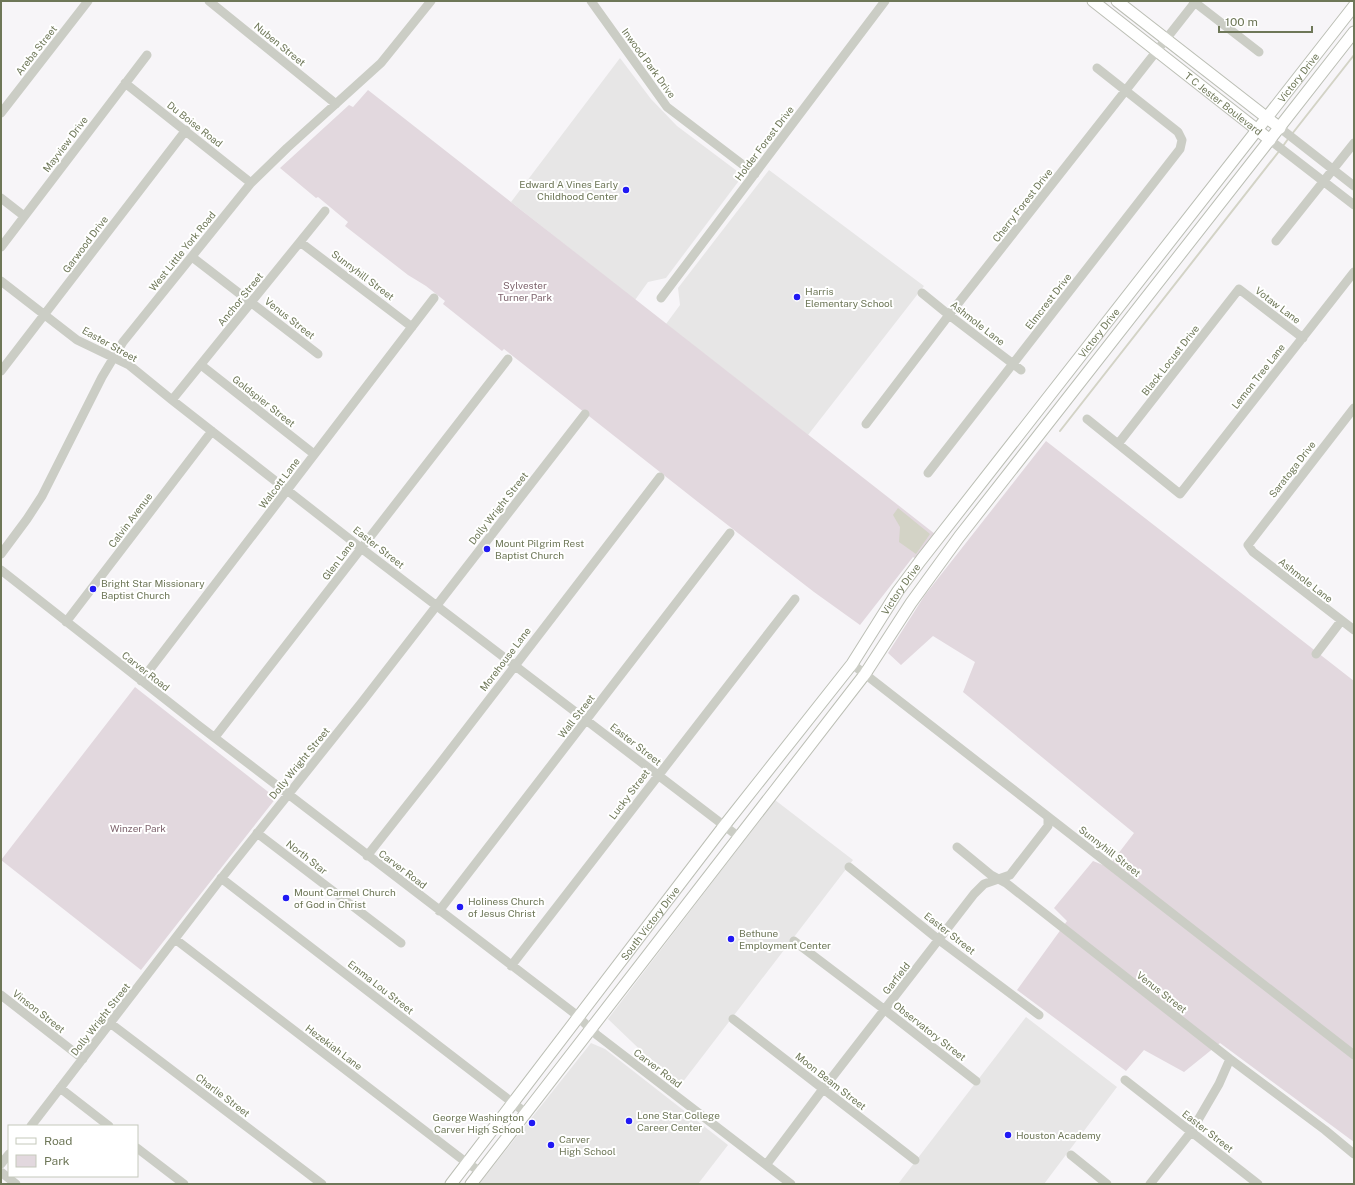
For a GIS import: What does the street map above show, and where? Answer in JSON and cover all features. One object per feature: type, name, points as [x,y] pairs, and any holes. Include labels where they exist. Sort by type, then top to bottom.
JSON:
[{"type":"main road","name":"T C Jester Boulevard","points":[[1093,1],[1273,142]]},
{"type":"main road","name":"T C Jester Boulevard","points":[[1117,1],[1283,130]]},
{"type":"main road","name":"Victory Drive","points":[[852,664],[898,592],[946,527],[1354,6]]},
{"type":"main road","name":"Victory Drive","points":[[865,674],[933,570],[1168,270],[1283,130],[1354,32]]},
{"type":"main road","points":[[1154,260],[1168,270]]},
{"type":"main road","points":[[1050,394],[1063,404]]},
{"type":"main road","points":[[946,527],[959,537]]},
{"type":"main road","name":"South Victory Drive","points":[[451,1184],[724,826],[852,664]]},
{"type":"main road","name":"South Victory Drive","points":[[471,1184],[865,674]]},
{"type":"main road","points":[[653,920],[667,931]]},
{"type":"street","name":"Areba Street","points":[[1,113],[88,1]]},
{"type":"street","name":"Nuben Street","points":[[209,1],[336,104]]},
{"type":"street","name":"West Little York Road","points":[[1,554],[42,496],[102,377],[133,329],[251,183],[380,63],[430,1]]},
{"type":"street","name":"Inwood Park Drive","points":[[591,1],[667,107],[755,174]]},
{"type":"street","name":"Holder Forest Drive","points":[[661,298],[885,1]]},
{"type":"street","name":"Cherry Forest Drive","points":[[866,424],[949,315],[1127,91],[1195,2]]},
{"type":"street","points":[[1195,2],[1259,52]]},
{"type":"street","name":"Mayview Drive","points":[[1,247],[147,55]]},
{"type":"street","points":[[1097,68],[1127,91]]},
{"type":"street","name":"Du Boise Road","points":[[125,83],[251,183]]},
{"type":"street","name":"Elmcrest Drive","points":[[928,473],[1180,149],[1182,140],[1178,132],[1127,91]]},
{"type":"street","name":"Garwood Drive","points":[[1,371],[186,130]]},
{"type":"street","name":"T C Jester Boulevard","points":[[1283,130],[1354,186]]},
{"type":"street","name":"T C Jester Boulevard","points":[[1273,142],[1354,205]]},
{"type":"street","points":[[1276,241],[1354,143]]},
{"type":"street","points":[[1,198],[24,216]]},
{"type":"street","name":"Anchor Street","points":[[172,400],[325,211]]},
{"type":"street","name":"Sunnyhill Street","points":[[300,242],[412,327]]},
{"type":"street","name":"Venus Street","points":[[192,257],[318,354]]},
{"type":"street","name":"Lemon Tree Lane","points":[[1118,444],[1180,494],[1354,272]]},
{"type":"street","name":"Easter Street","points":[[1,281],[78,340],[129,365],[212,432],[288,489],[361,548],[739,837]]},
{"type":"street","name":"Votaw Lane","points":[[1239,289],[1303,338]]},
{"type":"street","name":"Black Locust Drive","points":[[1118,444],[1239,289]]},
{"type":"street","name":"Ashmole Lane","points":[[922,292],[949,315],[1021,370]]},
{"type":"street","name":"Walcott Lane","points":[[141,681],[434,298]]},
{"type":"street","name":"Glen Lane","points":[[215,737],[508,359]]},
{"type":"street","name":"Goldspier Street","points":[[201,364],[314,454]]},
{"type":"street","name":"Saratoga Drive","points":[[1248,545],[1354,408]]},
{"type":"street","name":"Dolly Wright Street","points":[[32,1125],[175,938],[362,702],[585,414]]},
{"type":"street","points":[[1087,419],[1118,444]]},
{"type":"street","name":"Calvin Avenue","points":[[66,622],[212,432]]},
{"type":"street","name":"Morehouse Lane","points":[[367,856],[660,477]]},
{"type":"street","name":"Wall Street","points":[[439,911],[730,533]]},
{"type":"street","name":"Ashmole Lane","points":[[1248,545],[1253,552],[1354,630]]},
{"type":"street","name":"Carver Road","points":[[1,570],[141,681],[578,1017],[591,1030],[791,1184]]},
{"type":"street","name":"Lucky Street","points":[[511,966],[795,599]]},
{"type":"street","points":[[1316,654],[1341,621]]},
{"type":"street","name":"Sunnyhill Street","points":[[852,664],[1354,1055]]},
{"type":"street","name":"Garfield","points":[[766,1165],[974,894],[984,884],[1010,876],[1048,826],[1048,817]]},
{"type":"street","name":"North Star","points":[[257,833],[401,943]]},
{"type":"street","name":"Venus Street","points":[[957,847],[991,874],[1006,883],[1230,1060],[1325,1130],[1354,1154]]},
{"type":"street","name":"Easter Street","points":[[849,867],[939,940],[1039,1015]]},
{"type":"street","name":"Emma Lou Street","points":[[222,878],[526,1113]]},
{"type":"street","name":"Hezekiah Lane","points":[[175,938],[467,1163],[481,1172]]},
{"type":"street","name":"Observatory Street","points":[[794,941],[976,1081]]},
{"type":"street","name":"Vinson Street","points":[[1,995],[83,1059]]},
{"type":"street","name":"Moon Beam Street","points":[[733,1019],[915,1160]]},
{"type":"street","name":"Charlie Street","points":[[110,1023],[322,1184]]},
{"type":"street","points":[[1150,1184],[1191,1132],[1230,1060]]},
{"type":"street","name":"Easter Street","points":[[1125,1080],[1258,1184]]},
{"type":"street","points":[[60,1088],[107,1125]]},
{"type":"street","points":[[138,1149],[184,1184]]},
{"type":"street","points":[[1,1164],[8,1155]]},
{"type":"street","points":[[1071,1155],[1108,1184]]},
{"type":"street","points":[[1,1172],[16,1184]]},
{"type":"shaded area","name":"Edward A Vines Early Childhood Center","points":[[620,58],[651,99],[677,126],[741,174],[741,178],[666,278],[648,282],[635,300],[511,202]]},
{"type":"shaded area","name":"Harris Elementary School","points":[[769,170],[924,286],[808,435],[666,324],[680,305],[678,288]]},
{"type":"shaded area","points":[[898,508],[930,534],[916,554],[899,542],[900,527],[893,515]]},
{"type":"shaded area","name":"Bethune Employment Center","points":[[775,800],[853,860],[679,1087],[608,1019]]},
{"type":"shaded area","name":"Houston Academy","points":[[1026,1017],[1117,1087],[1044,1184],[898,1184]]},
{"type":"shaded area","name":"Lone Star College Career Center","points":[[591,1043],[605,1049],[728,1145],[698,1184],[479,1184]]},
{"type":"green space","name":"Sylvester Turner Park","points":[[368,90],[935,534],[916,559],[913,557],[860,625],[814,592],[504,349],[502,351],[443,304],[445,301],[426,286],[408,275],[345,226],[348,222],[280,168],[349,105],[353,107]]},
{"type":"green space","points":[[1046,441],[1354,681],[1354,1142],[1220,1043],[1184,1072],[1144,1050],[1126,1071],[1017,990],[1067,921],[1054,908],[1093,861],[1108,867],[1134,833],[963,692],[975,662],[933,636],[901,665],[888,653],[925,595]]},
{"type":"green space","name":"Winzer Park","points":[[135,687],[276,798],[141,970],[1,860]]},
{"type":"waterway","points":[[1292,134],[1354,55]]},
{"type":"waterway","points":[[1283,146],[1288,139]]},
{"type":"waterway","points":[[1060,431],[1280,150]]},
{"type":"place","name":"Edward A Vines Early Childhood Center","points":[[626,190]]},
{"type":"place","name":"Harris Elementary School","points":[[797,297]]},
{"type":"place","name":"Mount Pilgrim Rest Baptist Church","points":[[487,549]]},
{"type":"place","name":"Bright Star Missionary Baptist Church","points":[[93,589]]},
{"type":"place","name":"Mount Carmel Church of God in Christ","points":[[286,898]]},
{"type":"place","name":"Holiness Church of Jesus Christ","points":[[460,907]]},
{"type":"place","name":"Bethune Employment Center","points":[[731,939]]},
{"type":"place","name":"Lone Star College Career Center","points":[[629,1121]]},
{"type":"place","name":"George Washington Carver High School","points":[[532,1123]]},
{"type":"place","name":"Houston Academy","points":[[1008,1135]]},
{"type":"place","name":"Carver High School","points":[[551,1145]]}]
